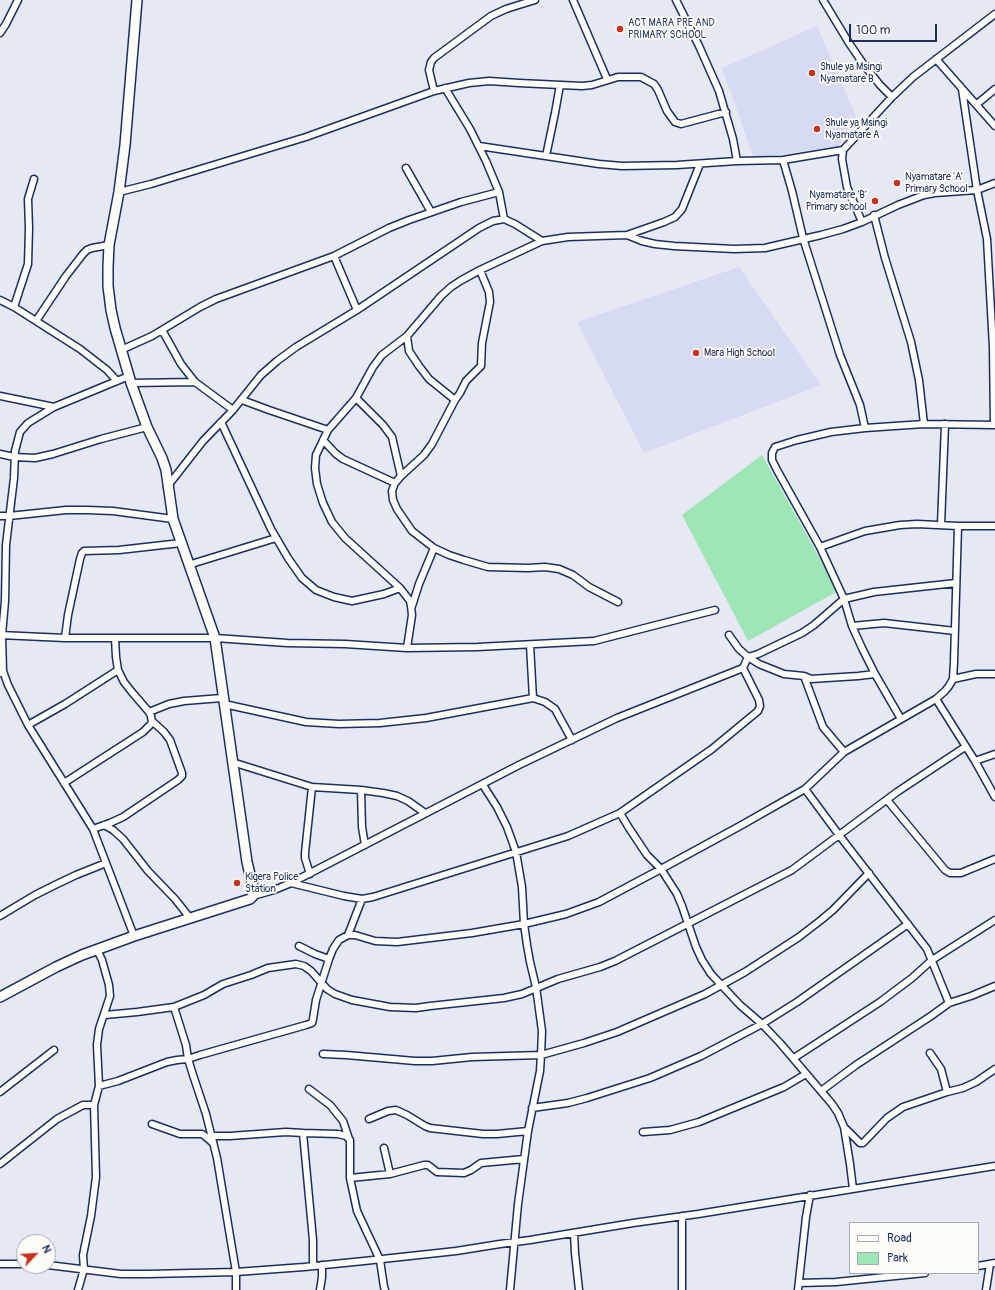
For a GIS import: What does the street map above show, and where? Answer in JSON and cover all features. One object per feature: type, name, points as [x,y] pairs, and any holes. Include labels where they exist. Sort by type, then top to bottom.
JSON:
[{"type":"street","points":[[0,33],[18,0]]},
{"type":"street","points":[[137,0],[127,130],[119,192],[109,245],[108,286],[111,310],[130,379],[147,427],[166,470],[172,518],[215,638],[246,862],[253,887],[253,896]]},
{"type":"street","points":[[434,91],[430,70],[431,62],[434,58],[491,16],[506,9],[535,0]]},
{"type":"street","points":[[573,0],[607,79]]},
{"type":"street","points":[[676,0],[709,67],[719,91],[726,112],[737,160]]},
{"type":"street","points":[[823,0],[849,44],[880,85],[892,97]]},
{"type":"street","points":[[862,222],[848,187],[842,158],[843,150],[892,97],[913,77],[995,14]]},
{"type":"street","points":[[936,59],[995,126]]},
{"type":"street","points":[[119,192],[151,184],[306,137],[434,91],[489,81],[560,85],[592,85],[607,79],[630,76],[641,77],[648,79],[654,84],[669,114],[675,122],[681,124],[726,112]]},
{"type":"street","points":[[546,156],[560,85]]},
{"type":"street","points":[[445,88],[479,146],[493,176],[499,192],[504,219]]},
{"type":"street","points":[[901,719],[875,674],[852,626],[844,599],[820,547],[777,470],[772,460],[772,453],[775,447],[831,432],[924,424],[995,426],[992,291],[987,239],[977,190],[962,89]]},
{"type":"street","points":[[977,104],[995,89]]},
{"type":"street","points":[[479,146],[599,164],[622,166],[700,164],[737,160],[783,160],[843,150]]},
{"type":"street","points":[[783,160],[803,238],[840,355],[860,405],[865,428]]},
{"type":"street","points":[[412,606],[400,588],[345,538],[332,522],[323,503],[316,479],[315,468],[316,456],[322,440],[328,430],[356,398],[382,354],[407,336],[441,296],[451,287],[480,270],[542,241],[568,237],[627,235],[676,217],[682,209],[700,164]]},
{"type":"street","points":[[406,168],[431,212]]},
{"type":"street","points":[[14,307],[28,264],[28,199],[34,179]]},
{"type":"street","points":[[627,235],[655,244],[734,249],[765,248],[820,235],[862,222],[924,195],[977,190],[995,183]]},
{"type":"street","points":[[121,350],[162,330],[216,299],[334,256],[390,228],[431,212],[499,192]]},
{"type":"street","points":[[874,216],[885,258],[911,342],[924,424]]},
{"type":"street","points":[[168,487],[203,441],[242,400],[261,375],[296,347],[357,310],[479,228],[493,221],[504,219],[542,241]]},
{"type":"street","points":[[987,239],[995,239]]},
{"type":"street","points":[[36,321],[66,276],[83,254],[92,248],[109,245]]},
{"type":"street","points":[[988,255],[995,256]]},
{"type":"street","points":[[334,256],[357,310]]},
{"type":"street","points":[[480,270],[489,292],[490,302],[483,338],[481,366],[466,381],[432,444],[417,462],[395,483],[392,491],[393,500],[400,514],[412,531],[434,548],[464,560],[488,567],[545,567],[559,569],[573,575],[589,587],[618,602]]},
{"type":"street","points":[[0,300],[14,307],[80,349],[107,370],[117,381]]},
{"type":"street","points":[[162,330],[181,364],[195,382],[233,410]]},
{"type":"street","points":[[407,336],[409,351],[419,366],[429,379],[455,400]]},
{"type":"street","points":[[134,936],[93,829],[28,725],[1,672],[1,635],[5,601],[6,545],[14,478],[14,457],[18,436],[24,426],[54,407],[117,381],[130,379],[195,382]]},
{"type":"street","points":[[0,396],[54,407]]},
{"type":"street","points":[[356,398],[383,425],[392,437],[401,476]]},
{"type":"street","points":[[242,400],[328,430]]},
{"type":"street","points":[[221,422],[276,538],[302,578],[316,590],[334,597],[352,601],[379,595],[400,588]]},
{"type":"street","points":[[941,525],[945,424]]},
{"type":"street","points":[[0,454],[14,457],[35,458],[147,427]]},
{"type":"street","points":[[322,440],[343,459],[395,483]]},
{"type":"street","points":[[0,516],[66,510],[87,510],[113,511],[172,518]]},
{"type":"street","points":[[820,547],[849,536],[882,527],[917,524],[995,526]]},
{"type":"street","points":[[99,1086],[118,1081],[167,1062],[188,1059],[312,1023],[321,982],[333,949],[339,940],[348,935],[355,935],[375,941],[397,942],[472,933],[524,924],[566,914],[599,902],[662,869],[805,789],[844,752],[936,699],[945,691],[953,679],[958,526]]},
{"type":"street","points":[[188,565],[276,538]]},
{"type":"street","points":[[65,638],[78,566],[84,551],[119,550],[181,544]]},
{"type":"street","points":[[407,648],[412,606],[419,584],[434,548]]},
{"type":"street","points":[[0,997],[56,967],[97,950],[134,936],[250,899],[253,896],[291,883],[425,813],[483,785],[519,765],[617,718],[743,668],[748,657],[763,652],[802,633],[814,625],[844,599],[874,592],[956,583]]},
{"type":"street","points":[[1,635],[65,638],[215,638],[287,643],[345,644],[407,648],[530,645],[594,641],[715,610]]},
{"type":"street","points":[[852,626],[884,623],[955,630]]},
{"type":"street","points":[[729,635],[739,649],[748,657],[758,664],[780,672],[804,676],[812,679],[875,674]]},
{"type":"street","points":[[93,829],[113,822],[130,812],[182,776],[170,740],[152,721],[149,712],[124,682],[118,670],[115,638]]},
{"type":"street","points":[[530,645],[533,698]]},
{"type":"street","points":[[291,883],[344,896],[362,899],[373,897],[568,836],[620,813],[712,749],[758,711],[760,706],[759,700],[743,668]]},
{"type":"street","points":[[28,725],[65,704],[118,670]]},
{"type":"street","points":[[953,679],[976,674],[995,674]]},
{"type":"street","points":[[804,676],[823,727],[844,752]]},
{"type":"street","points":[[149,712],[169,704],[184,701],[223,701],[306,722],[339,724],[380,723],[426,718],[533,698],[545,702],[555,709],[572,740]]},
{"type":"street","points":[[936,699],[995,797]]},
{"type":"street","points":[[64,783],[143,732],[150,726],[152,721]]},
{"type":"street","points":[[105,1014],[137,1012],[174,1007],[204,995],[223,984],[251,976],[268,968],[296,964],[304,966],[311,971],[335,994],[344,998],[379,1006],[404,1008],[430,1006],[504,998],[522,994],[558,979],[600,967],[792,870],[887,800],[965,747]]},
{"type":"street","points":[[975,762],[995,754]]},
{"type":"street","points":[[232,762],[312,787],[383,792],[408,801],[425,813]]},
{"type":"street","points":[[483,785],[497,807],[507,827],[516,852],[522,887],[524,924],[541,1017],[542,1055],[524,1159],[513,1243],[510,1290]]},
{"type":"street","points":[[310,874],[304,853],[312,787]]},
{"type":"street","points":[[805,789],[927,949],[949,1003]]},
{"type":"street","points":[[361,790],[360,806],[365,845]]},
{"type":"street","points":[[887,800],[925,847],[945,870],[950,873],[961,873],[995,859]]},
{"type":"street","points":[[620,813],[647,855],[662,869],[677,894],[696,947],[711,974],[794,1058],[832,1104],[844,1127],[860,1143],[863,1143],[887,1118],[896,1111],[911,1103],[963,1088],[995,1069]]},
{"type":"street","points":[[104,825],[113,830],[123,839],[148,871],[175,899],[190,918]]},
{"type":"street","points":[[0,916],[55,885],[106,863]]},
{"type":"street","points":[[323,1054],[414,1061],[542,1055],[584,1044],[617,1032],[705,994],[722,986],[767,959],[806,932],[833,910],[869,873]]},
{"type":"street","points":[[348,935],[362,899]]},
{"type":"street","points":[[794,1058],[880,1002],[912,978],[932,960],[995,920]]},
{"type":"street","points":[[532,1108],[578,1101],[650,1078],[701,1056],[762,1024],[814,991],[908,924]]},
{"type":"street","points":[[299,946],[329,959]]},
{"type":"street","points":[[78,1290],[84,1269],[83,1255],[91,1216],[96,1177],[94,1105],[99,1086],[99,1029],[110,996],[102,960],[97,950]]},
{"type":"street","points":[[820,1091],[949,1003],[995,986]]},
{"type":"street","points":[[174,1007],[186,1045],[188,1059],[203,1102],[221,1175],[236,1272],[236,1290]]},
{"type":"street","points":[[0,1092],[54,1050]]},
{"type":"street","points":[[930,1053],[941,1070],[947,1092]]},
{"type":"street","points":[[643,1132],[670,1130],[699,1122],[784,1087],[806,1074]]},
{"type":"street","points":[[309,1089],[330,1105],[343,1121],[350,1140],[350,1178],[357,1210],[380,1260],[384,1287],[386,1290]]},
{"type":"street","points":[[0,1164],[57,1119],[83,1105],[94,1105]]},
{"type":"street","points":[[370,1119],[388,1111],[396,1110],[430,1128],[483,1134],[497,1134],[528,1130]]},
{"type":"street","points":[[152,1124],[180,1134],[202,1134],[213,1143]]},
{"type":"street","points":[[844,1127],[853,1189]]},
{"type":"street","points":[[212,1136],[286,1132],[338,1134],[346,1136],[350,1140]]},
{"type":"street","points":[[303,1133],[313,1240],[313,1266]]},
{"type":"street","points":[[384,1148],[390,1174]]},
{"type":"street","points":[[350,1178],[390,1174],[424,1165],[428,1165],[437,1172],[464,1173],[482,1163],[524,1159]]},
{"type":"street","points":[[56,1266],[122,1274],[236,1272],[380,1260],[513,1243],[995,1166]]},
{"type":"street","points":[[798,1290],[806,1217],[810,1195]]},
{"type":"street","points":[[682,1216],[682,1290]]},
{"type":"street","points":[[574,1233],[579,1290]]},
{"type":"street","points":[[979,1266],[992,1263],[986,1290]]},
{"type":"street","points":[[0,1264],[16,1264]]},
{"type":"street","points":[[320,1290],[322,1266]]},
{"type":"street","points":[[799,1283],[836,1282],[915,1274]]},
{"type":"shaded area","points":[[817,26],[856,116],[839,146],[754,158],[722,68]]},
{"type":"shaded area","name":"Mara High School","points":[[739,267],[821,385],[644,453],[577,322]]},
{"type":"green space","points":[[762,455],[838,591],[748,641],[682,515]]},
{"type":"place","name":"ACT MARA PRE AND PRIMARY SCHOOL","points":[[620,29]]},
{"type":"place","name":"Shule ya Msingi Nyamatare B","points":[[812,73]]},
{"type":"place","name":"Shule ya Msingi Nyamatare A","points":[[817,129]]},
{"type":"place","name":"Nyamatare 'A' Primary School","points":[[897,183]]},
{"type":"place","name":"Nyamatare 'B' Primary school","points":[[875,201]]},
{"type":"place","name":"Mara High School","points":[[696,353]]},
{"type":"place","name":"Kigera Police Station","points":[[237,883]]}]
